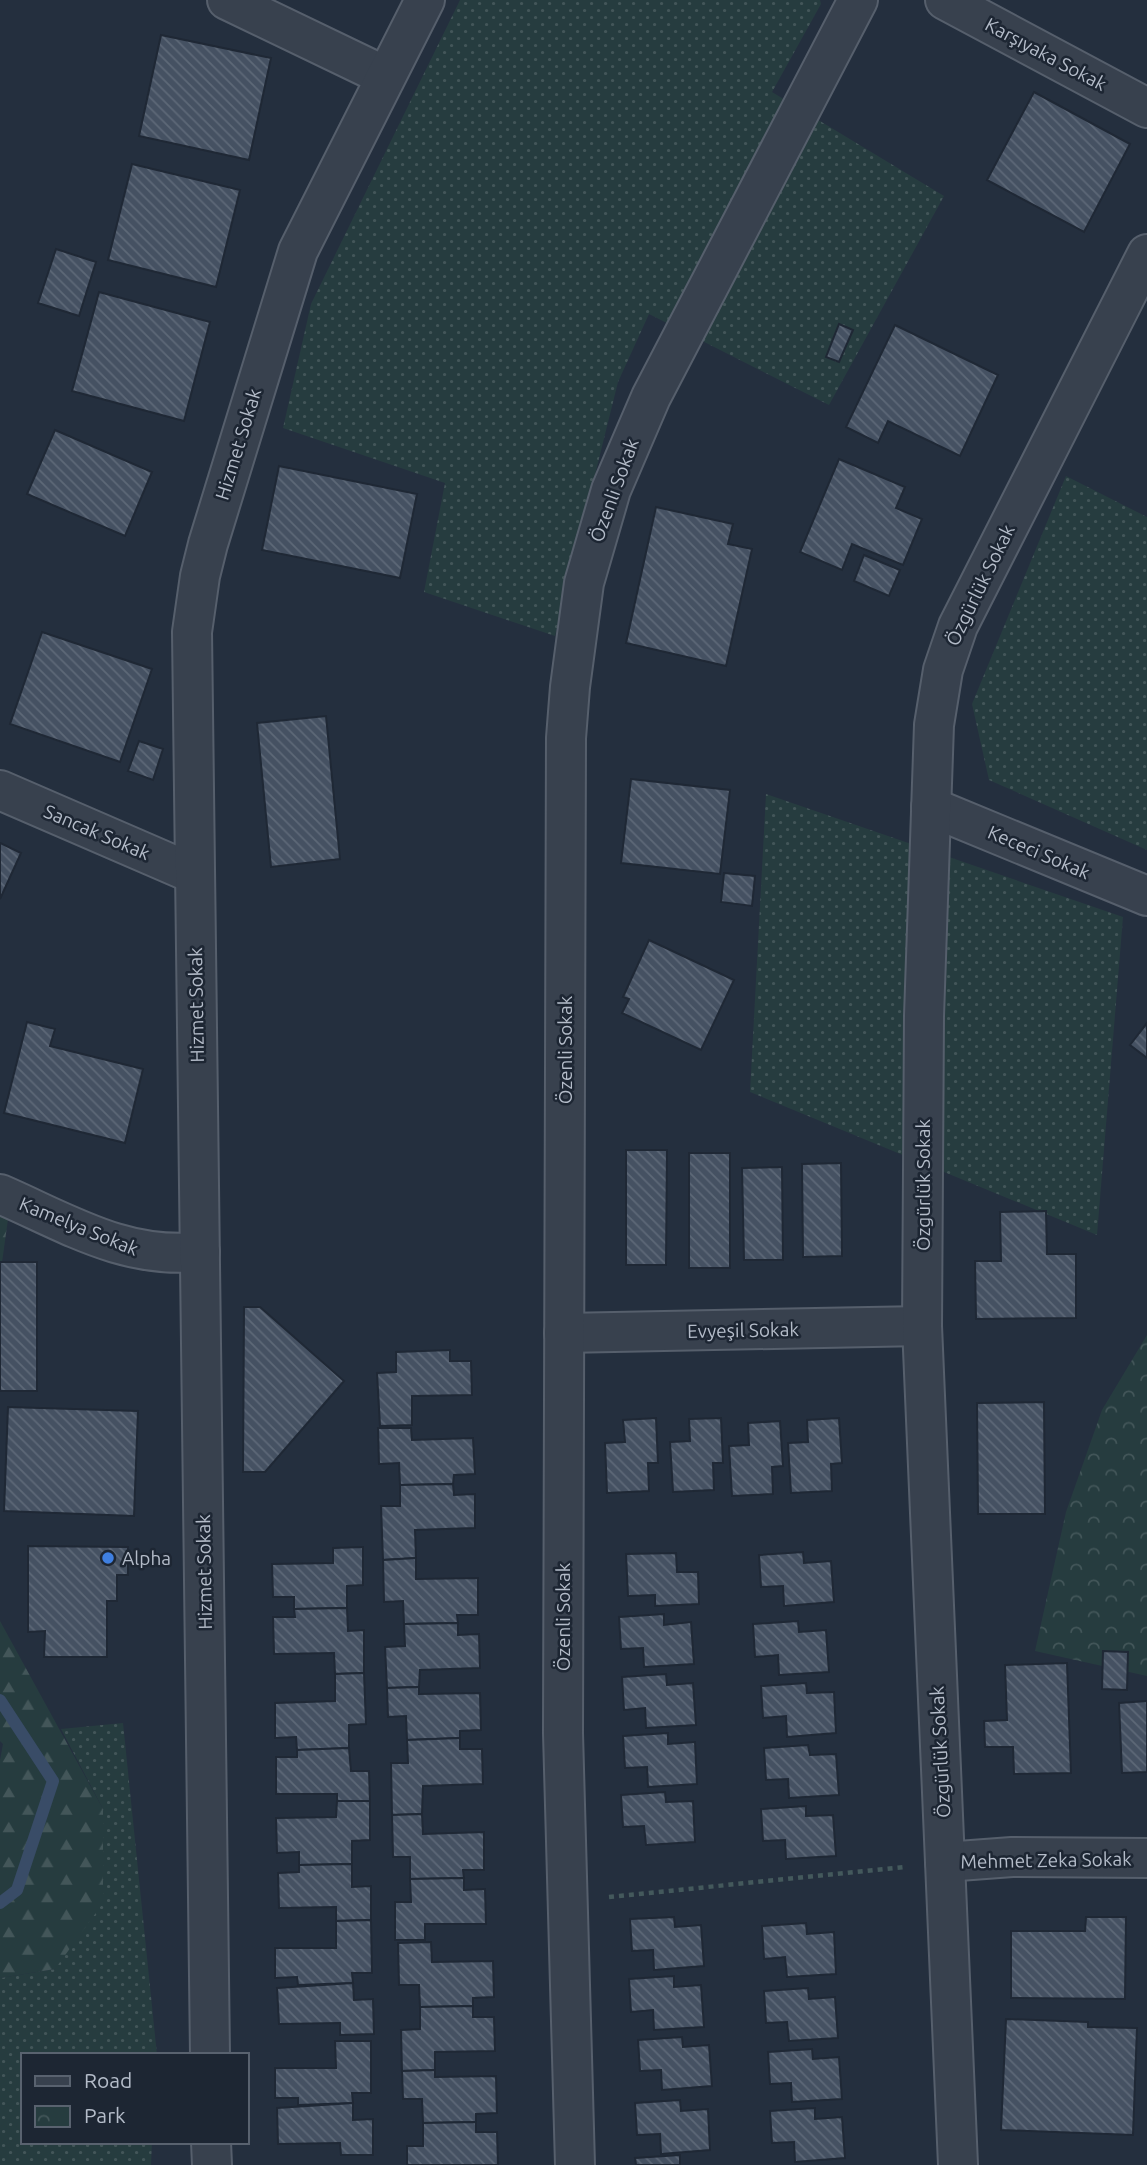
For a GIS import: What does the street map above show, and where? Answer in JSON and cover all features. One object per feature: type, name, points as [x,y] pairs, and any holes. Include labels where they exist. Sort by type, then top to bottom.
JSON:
[{"type":"street","points":[[227,0],[384,76]]},
{"type":"street","name":"Hizmet Sokak","points":[[210,2053],[191,658],[200,576],[298,251],[384,76],[425,0]]},
{"type":"street","name":"Özenli Sokak","points":[[575,2165],[563,1733],[566,738],[569,687],[584,583],[611,490],[651,397],[858,0]]},
{"type":"street","name":"Karşıyaka Sokak","points":[[945,0],[1147,108]]},
{"type":"street","name":"Özgürlük Sokak","points":[[958,2165],[922,1326],[924,1016],[933,725],[949,647],[1147,254]]},
{"type":"street","name":"Sancak Sokak","points":[[0,790],[194,874]]},
{"type":"street","name":"Kececi Sokak","points":[[931,807],[1147,896]]},
{"type":"street","name":"Kamelya Sokak","points":[[0,1194],[123,1248],[157,1254],[200,1252]]},
{"type":"street","name":"Evyeşil Sokak","points":[[564,1333],[922,1326]]},
{"type":"street","name":"Mehmet Zeka Sokak","points":[[945,1862],[1012,1857],[1147,1858]]},
{"type":"street","points":[[211,2144],[212,2165]]},
{"type":"path","points":[[567,1902],[945,1862]]},
{"type":"green space","points":[[460,0],[820,0],[821,4],[772,92],[944,196],[829,405],[649,314],[618,382],[555,636],[424,592],[445,483],[283,428],[311,304]]},
{"type":"green space","points":[[1066,476],[1147,517],[1147,850],[989,780],[972,704]]},
{"type":"green space","points":[[766,794],[1123,917],[1097,1235],[750,1092]]},
{"type":"green space","points":[[0,1216],[8,1219],[0,1277]]},
{"type":"green space","points":[[1147,1335],[1147,1676],[1035,1651],[1066,1512],[1102,1410]]},
{"type":"green space","points":[[0,1621],[103,1809],[103,1903],[55,1969],[0,1978],[0,1760],[3,1744],[0,1741]]},
{"type":"green space","points":[[123,1723],[157,2053],[21,2053],[21,2144],[152,2144],[151,2165],[0,2165],[0,1978],[55,1969],[103,1809],[61,1729]]},
{"type":"building","points":[[161,35],[271,58],[249,160],[139,136]]},
{"type":"building","points":[[1034,92],[1130,144],[1084,232],[987,180]]},
{"type":"building","points":[[132,164],[240,190],[216,287],[108,260]]},
{"type":"building","points":[[56,249],[96,262],[79,316],[38,303]]},
{"type":"building","points":[[99,292],[210,322],[184,421],[72,391]]},
{"type":"building","points":[[839,324],[853,330],[839,362],[826,357]]},
{"type":"building","points":[[895,325],[998,375],[960,456],[888,421],[878,443],[846,427]]},
{"type":"building","points":[[55,430],[152,472],[125,536],[27,494]]},
{"type":"building","points":[[839,459],[905,487],[896,508],[922,519],[903,565],[852,544],[842,570],[800,552]]},
{"type":"building","points":[[279,466],[417,494],[400,578],[262,550]]},
{"type":"building","points":[[656,507],[733,524],[728,544],[752,549],[726,666],[626,643]]},
{"type":"building","points":[[864,555],[900,570],[889,596],[854,581]]},
{"type":"building","points":[[42,632],[152,669],[120,762],[10,724]]},
{"type":"building","points":[[326,716],[340,859],[271,867],[257,723]]},
{"type":"building","points":[[139,741],[163,749],[153,780],[128,771]]},
{"type":"building","points":[[631,779],[730,790],[720,874],[621,863]]},
{"type":"building","points":[[0,843],[21,853],[0,899]]},
{"type":"building","points":[[724,873],[755,876],[752,906],[721,902]]},
{"type":"building","points":[[649,940],[734,980],[701,1050],[622,1013],[629,999],[623,997]]},
{"type":"building","points":[[27,1022],[55,1029],[50,1046],[143,1069],[125,1143],[4,1113]]},
{"type":"building","points":[[1147,1023],[1147,1058],[1130,1045]]},
{"type":"building","points":[[626,1150],[667,1150],[666,1265],[626,1265]]},
{"type":"building","points":[[689,1153],[730,1153],[730,1268],[689,1268]]},
{"type":"building","points":[[841,1163],[842,1256],[803,1257],[802,1164]]},
{"type":"building","points":[[782,1167],[783,1260],[744,1260],[742,1168]]},
{"type":"building","points":[[1046,1211],[1047,1254],[1076,1254],[1076,1318],[976,1319],[975,1261],[1001,1261],[1000,1212]]},
{"type":"building","points":[[0,1262],[37,1262],[37,1391],[0,1391]]},
{"type":"building","points":[[244,1307],[260,1307],[344,1381],[265,1472],[243,1472]]},
{"type":"building","points":[[450,1350],[450,1361],[471,1361],[472,1395],[412,1396],[412,1425],[380,1426],[377,1373],[396,1372],[396,1352]]},
{"type":"building","points":[[1044,1402],[1045,1514],[978,1514],[977,1403]]},
{"type":"building","points":[[8,1407],[138,1411],[134,1516],[4,1511]]},
{"type":"building","points":[[656,1418],[658,1463],[648,1463],[649,1491],[607,1493],[605,1443],[625,1442],[623,1420]]},
{"type":"building","points":[[721,1418],[723,1463],[713,1463],[714,1490],[673,1492],[670,1442],[690,1441],[689,1419]]},
{"type":"building","points":[[839,1418],[842,1463],[831,1464],[832,1491],[791,1493],[788,1443],[808,1442],[807,1420]]},
{"type":"building","points":[[780,1421],[783,1466],[772,1467],[773,1494],[732,1496],[729,1446],[749,1445],[748,1423]]},
{"type":"building","points":[[378,1428],[411,1428],[412,1440],[473,1438],[475,1474],[454,1475],[453,1484],[400,1485],[399,1463],[379,1464]]},
{"type":"building","points":[[453,1484],[454,1495],[475,1494],[475,1528],[415,1530],[416,1558],[383,1560],[381,1506],[400,1506],[400,1485]]},
{"type":"building","points":[[28,1546],[128,1547],[128,1575],[117,1575],[117,1601],[107,1601],[107,1657],[44,1657],[45,1631],[28,1632]]},
{"type":"building","points":[[363,1547],[363,1585],[347,1586],[347,1608],[294,1609],[294,1597],[273,1597],[272,1564],[333,1563],[333,1548]]},
{"type":"building","points":[[803,1552],[804,1563],[831,1561],[834,1602],[784,1606],[783,1586],[761,1587],[759,1555]]},
{"type":"building","points":[[676,1553],[677,1572],[698,1572],[699,1604],[655,1606],[655,1595],[628,1596],[626,1554]]},
{"type":"building","points":[[416,1558],[416,1579],[478,1578],[478,1615],[457,1615],[458,1623],[404,1624],[403,1601],[384,1602],[383,1560]]},
{"type":"building","points":[[347,1608],[348,1631],[364,1630],[364,1673],[335,1674],[334,1653],[274,1654],[273,1617],[295,1617],[294,1609]]},
{"type":"building","points":[[664,1614],[664,1625],[691,1622],[694,1664],[644,1667],[643,1648],[621,1649],[619,1617]]},
{"type":"building","points":[[798,1621],[799,1632],[826,1630],[829,1672],[779,1675],[778,1655],[755,1657],[753,1624]]},
{"type":"building","points":[[458,1623],[458,1635],[479,1634],[480,1668],[420,1670],[419,1687],[387,1688],[385,1647],[405,1646],[404,1624]]},
{"type":"building","points":[[1103,1651],[1128,1652],[1127,1690],[1102,1689]]},
{"type":"building","points":[[1067,1663],[1071,1773],[1014,1774],[1013,1747],[985,1747],[984,1721],[1007,1720],[1005,1665]]},
{"type":"building","points":[[364,1673],[366,1724],[349,1725],[349,1748],[297,1750],[296,1737],[275,1738],[275,1703],[335,1701],[335,1674]]},
{"type":"building","points":[[666,1674],[667,1685],[693,1683],[696,1725],[646,1728],[645,1708],[624,1710],[622,1677]]},
{"type":"building","points":[[806,1683],[807,1693],[834,1692],[836,1733],[787,1737],[786,1716],[763,1718],[761,1686]]},
{"type":"building","points":[[419,1687],[419,1694],[480,1693],[481,1730],[460,1731],[460,1738],[407,1740],[406,1716],[388,1717],[387,1688]]},
{"type":"building","points":[[1147,1701],[1147,1772],[1122,1773],[1119,1703]]},
{"type":"building","points":[[668,1733],[668,1744],[695,1742],[697,1784],[648,1787],[647,1767],[625,1768],[623,1736]]},
{"type":"building","points":[[460,1738],[460,1749],[482,1749],[483,1784],[423,1786],[422,1814],[392,1815],[391,1763],[408,1763],[407,1740]]},
{"type":"building","points":[[808,1745],[810,1755],[836,1754],[839,1795],[789,1798],[788,1779],[766,1780],[764,1748]]},
{"type":"building","points":[[349,1748],[351,1771],[369,1771],[370,1801],[337,1801],[337,1794],[276,1794],[276,1757],[297,1757],[297,1750]]},
{"type":"building","points":[[665,1792],[666,1802],[693,1801],[695,1842],[646,1845],[644,1826],[623,1827],[621,1795]]},
{"type":"building","points":[[337,1801],[370,1801],[370,1840],[352,1841],[352,1864],[299,1865],[299,1852],[277,1853],[276,1818],[336,1817]]},
{"type":"building","points":[[806,1806],[806,1816],[833,1815],[836,1856],[786,1859],[785,1840],[763,1841],[761,1809]]},
{"type":"building","points":[[422,1814],[423,1834],[484,1832],[484,1870],[463,1870],[464,1878],[410,1879],[410,1857],[393,1857],[392,1815]]},
{"type":"building","points":[[352,1864],[352,1887],[371,1886],[371,1920],[336,1921],[336,1907],[279,1908],[278,1873],[299,1872],[299,1865]]},
{"type":"building","points":[[464,1878],[464,1890],[485,1889],[486,1924],[425,1924],[425,1940],[395,1940],[395,1902],[411,1902],[410,1879]]},
{"type":"building","points":[[674,1917],[675,1927],[701,1925],[704,1966],[654,1970],[653,1950],[632,1951],[630,1919]]},
{"type":"building","points":[[1086,1917],[1126,1917],[1125,1999],[1011,1998],[1011,1931],[1085,1931]]},
{"type":"building","points":[[371,1920],[372,1973],[352,1973],[353,1983],[298,1985],[297,1977],[275,1978],[275,1948],[336,1948],[336,1921]]},
{"type":"building","points":[[806,1923],[807,1934],[834,1932],[836,1974],[787,1977],[785,1957],[764,1959],[762,1926]]},
{"type":"building","points":[[431,1942],[432,1962],[493,1961],[494,1997],[473,1998],[473,2006],[420,2007],[419,1985],[399,1985],[398,1943]]},
{"type":"building","points":[[674,1976],[674,1987],[701,1985],[704,2027],[654,2030],[653,2010],[631,2012],[629,1979]]},
{"type":"building","points":[[353,1983],[354,2000],[373,1999],[374,2034],[340,2035],[340,2023],[279,2024],[277,1988]]},
{"type":"building","points":[[808,1988],[809,1999],[835,1997],[838,2038],[789,2041],[787,2022],[766,2023],[764,1991]]},
{"type":"building","points":[[473,2006],[473,2017],[494,2017],[495,2051],[435,2052],[435,2070],[402,2071],[401,2030],[420,2029],[420,2007]]},
{"type":"building","points":[[1006,2019],[1088,2022],[1088,2027],[1137,2028],[1133,2135],[1001,2130]]},
{"type":"building","points":[[682,2037],[683,2047],[709,2045],[712,2086],[662,2090],[661,2070],[640,2071],[638,2040]]},
{"type":"building","points":[[335,2041],[371,2041],[371,2093],[352,2093],[353,2103],[298,2105],[298,2098],[275,2098],[275,2068],[336,2068]]},
{"type":"building","points":[[812,2049],[813,2059],[839,2057],[842,2099],[792,2102],[791,2083],[770,2084],[768,2052]]},
{"type":"building","points":[[435,2070],[435,2077],[496,2076],[497,2113],[476,2114],[476,2122],[423,2123],[422,2099],[403,2099],[402,2071]]},
{"type":"building","points":[[680,2100],[681,2111],[708,2109],[710,2150],[661,2154],[660,2134],[637,2135],[635,2103]]},
{"type":"building","points":[[353,2103],[353,2120],[373,2119],[373,2155],[341,2155],[340,2143],[278,2144],[277,2108]]},
{"type":"building","points":[[815,2108],[815,2119],[842,2117],[845,2158],[795,2162],[794,2142],[772,2143],[770,2111]]},
{"type":"building","points":[[476,2122],[476,2132],[497,2132],[498,2165],[407,2165],[407,2146],[423,2146],[423,2123]]},
{"type":"building","points":[[680,2155],[680,2165],[636,2165],[635,2158]]},
{"type":"waterway","points":[[0,1700],[53,1781],[17,1890],[0,1903]]},
{"type":"place","name":"Alpha","points":[[108,1558]]}]
